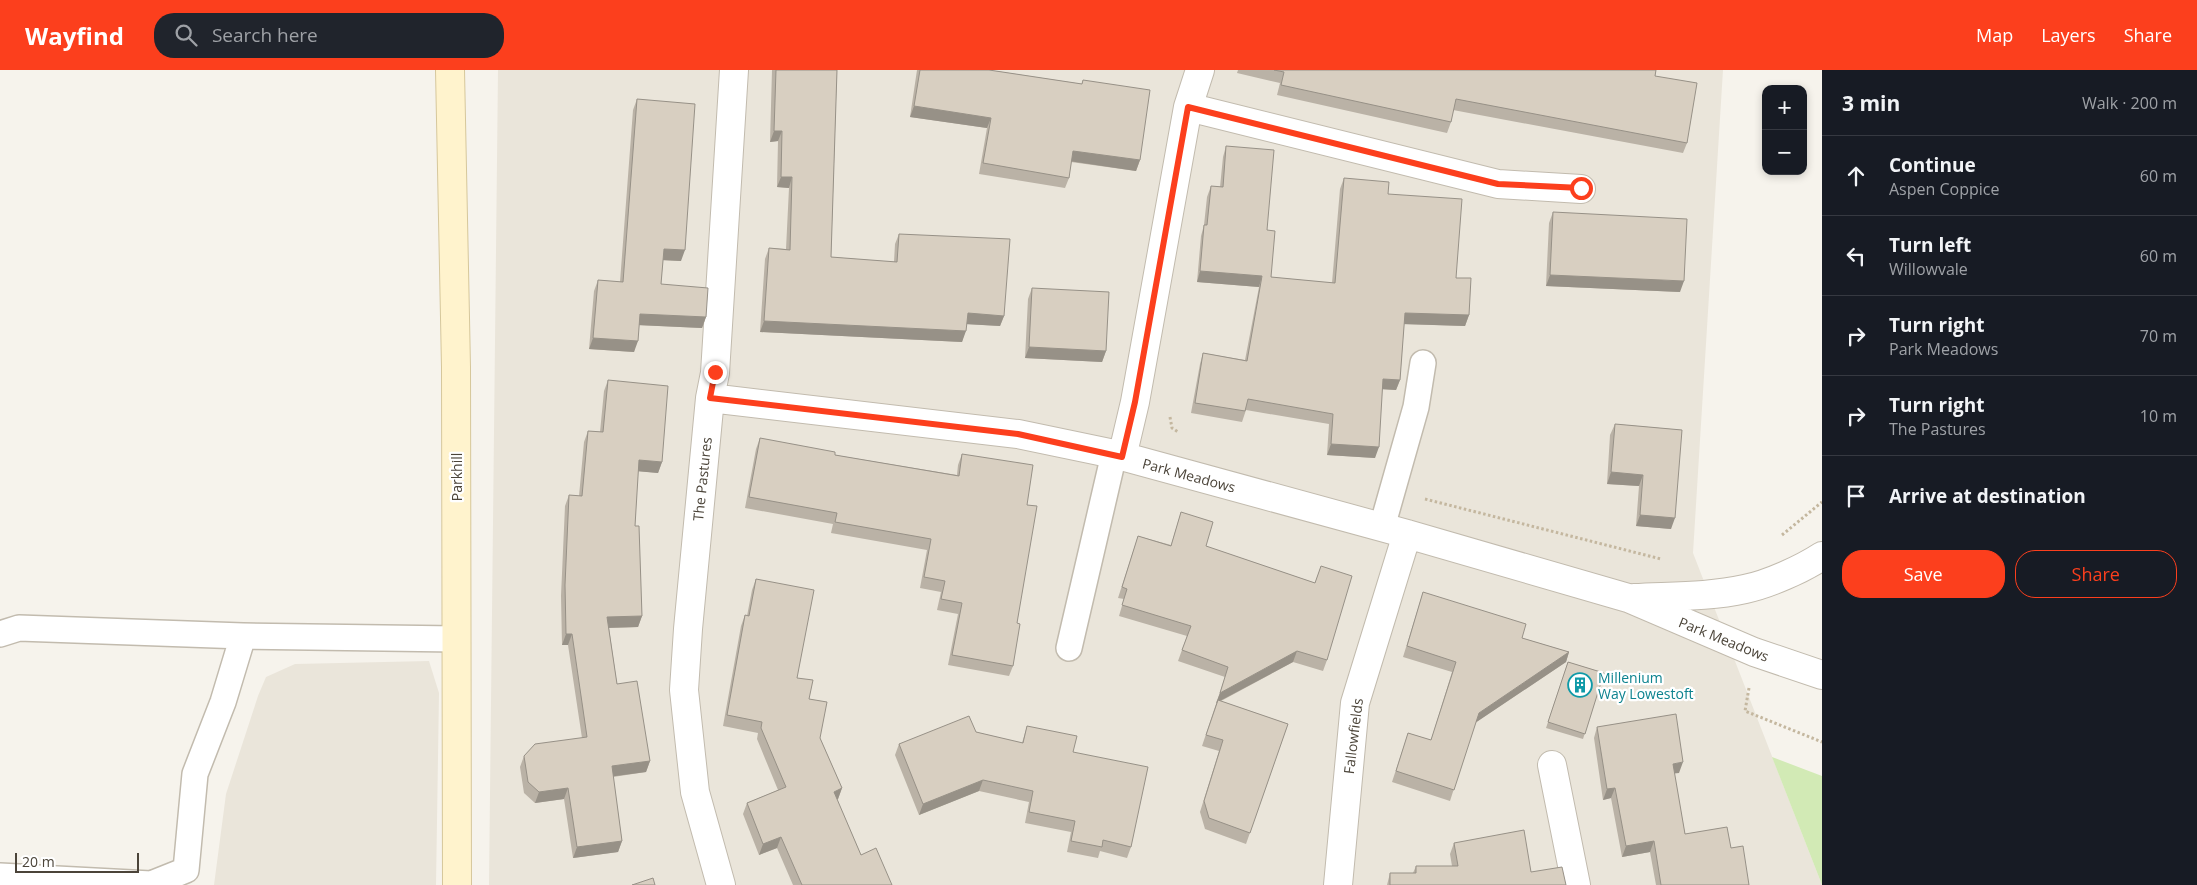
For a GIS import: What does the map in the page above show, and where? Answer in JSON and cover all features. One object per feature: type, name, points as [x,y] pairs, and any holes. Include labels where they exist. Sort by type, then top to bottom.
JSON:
[{"type":"main road","name":"Parkhill","points":[[450,70],[456,377],[457,885]]},
{"type":"street","name":"The Pastures","points":[[721,885],[695,792],[684,690],[710,398],[715,372],[734,70]]},
{"type":"street","points":[[1118,456],[1135,402],[1188,107],[1200,70]]},
{"type":"street","points":[[1188,107],[1498,184],[1581,188]]},
{"type":"street","name":"Park Meadows","points":[[710,398],[1018,434],[1118,456],[1395,530],[1628,598],[1754,652],[1822,675]]},
{"type":"street","name":"Fallowfields","points":[[1338,885],[1355,703],[1395,530]]},
{"type":"street","name":"Park Meadows","points":[[1628,598],[1702,595],[1746,589],[1805,567],[1822,556]]},
{"type":"street","points":[[1552,765],[1576,885]]},
{"type":"lane","points":[[1395,530],[1423,364]]},
{"type":"lane","points":[[1069,648],[1118,456]]},
{"type":"lane","points":[[0,634],[19,628],[243,636],[457,639]]},
{"type":"lane","points":[[0,876],[151,884],[186,870],[195,774],[223,702],[243,636]]},
{"type":"shaded area","points":[[498,70],[1723,70],[1693,553],[1822,885],[489,885]]},
{"type":"shaded area","points":[[429,661],[439,693],[436,885],[214,885],[226,794],[266,677],[295,664]]},
{"type":"green space","points":[[1772,757],[1822,776],[1822,885]]},
{"type":"building","points":[[776,70],[837,70],[831,257],[897,262],[899,234],[1010,239],[1004,316],[968,313],[966,331],[764,321],[769,248],[790,250],[792,177],[781,177],[782,131],[774,131]]},
{"type":"building","points":[[920,70],[989,70],[1082,84],[1083,80],[1150,90],[1140,160],[1073,151],[1069,178],[983,163],[991,118],[914,106]]},
{"type":"building","points":[[1274,70],[1656,70],[1655,76],[1697,83],[1687,143],[1456,99],[1451,122],[1281,85],[1284,72]]},
{"type":"building","points":[[637,99],[695,104],[685,250],[664,249],[661,284],[708,288],[706,317],[640,314],[638,341],[593,338],[598,280],[623,282]]},
{"type":"building","points":[[1226,146],[1274,150],[1267,230],[1275,231],[1271,277],[1335,283],[1344,178],[1389,182],[1388,194],[1462,199],[1456,278],[1471,278],[1469,315],[1405,313],[1400,380],[1383,379],[1379,447],[1331,444],[1333,414],[1248,399],[1245,411],[1195,403],[1203,353],[1247,361],[1262,276],[1200,271],[1204,225],[1207,225],[1211,186],[1223,187]]},
{"type":"building","points":[[1553,212],[1687,219],[1684,281],[1550,275]]},
{"type":"building","points":[[1032,288],[1109,292],[1106,351],[1029,347]]},
{"type":"building","points":[[608,380],[668,386],[662,462],[639,460],[635,526],[639,526],[642,616],[607,617],[617,684],[637,681],[650,761],[612,766],[622,841],[577,847],[568,788],[539,792],[528,782],[524,756],[535,744],[587,737],[572,634],[566,634],[565,585],[569,495],[582,496],[588,431],[603,432]]},
{"type":"building","points":[[1615,424],[1682,430],[1675,518],[1640,515],[1643,475],[1611,472]]},
{"type":"building","points":[[760,438],[835,452],[835,455],[959,476],[962,454],[1033,465],[1027,505],[1037,506],[1017,623],[1020,624],[1013,666],[952,655],[962,603],[941,599],[945,581],[924,577],[931,539],[835,522],[837,513],[749,497]]},
{"type":"building","points":[[1181,512],[1213,522],[1206,546],[1315,583],[1321,566],[1352,576],[1327,660],[1297,651],[1220,693],[1228,667],[1182,650],[1191,626],[1122,605],[1127,589],[1122,587],[1138,536],[1171,546]]},
{"type":"building","points":[[756,579],[814,590],[797,678],[813,680],[809,699],[827,702],[820,738],[842,788],[834,792],[861,855],[876,848],[892,885],[802,885],[781,837],[763,844],[747,803],[786,787],[761,728],[762,722],[727,715],[745,615],[749,616]]},
{"type":"building","points":[[1423,592],[1526,624],[1522,638],[1569,652],[1479,713],[1454,790],[1396,771],[1408,733],[1431,740],[1456,662],[1407,646]]},
{"type":"building","points":[[1568,662],[1604,673],[1585,734],[1548,722]]},
{"type":"building","points":[[1218,700],[1288,724],[1250,833],[1209,818],[1204,801],[1223,740],[1206,735]]},
{"type":"building","points":[[1676,714],[1683,762],[1673,764],[1685,834],[1727,827],[1731,848],[1743,846],[1749,885],[1661,885],[1654,841],[1626,846],[1615,788],[1607,789],[1597,727]]},
{"type":"building","points":[[969,716],[976,732],[1023,743],[1027,726],[1077,736],[1073,752],[1148,767],[1131,847],[1103,840],[1102,847],[1071,841],[1075,821],[1029,812],[1033,791],[983,780],[923,804],[899,744]]},
{"type":"building","points":[[1524,830],[1531,872],[1562,867],[1566,885],[1390,885],[1390,873],[1416,873],[1416,866],[1458,866],[1454,843]]},
{"type":"building","points":[[653,878],[655,885],[632,885]]},
{"type":"place","name":"Millenium Way Lowestoft","points":[[1580,685]]},
{"type":"route","points":[[715,372],[710,398],[1018,434],[1122,457],[1135,402],[1188,107],[1498,184],[1581,188]]}]
